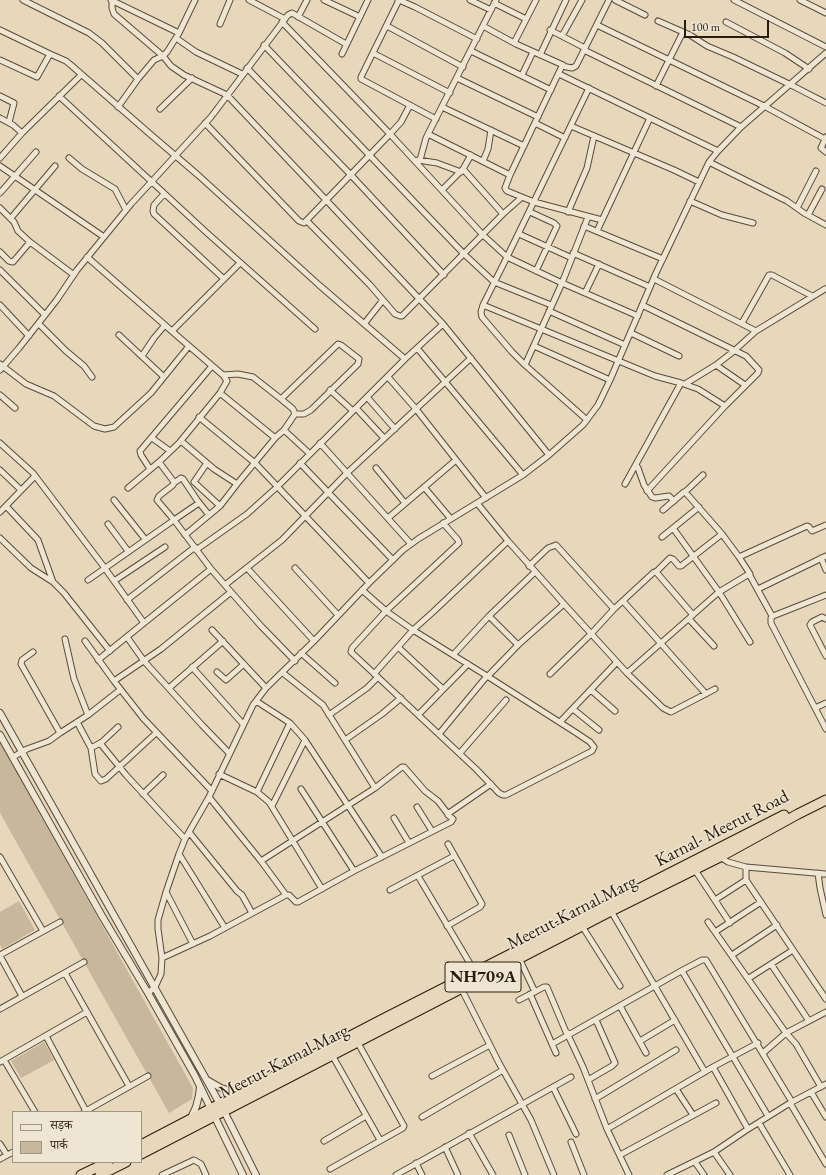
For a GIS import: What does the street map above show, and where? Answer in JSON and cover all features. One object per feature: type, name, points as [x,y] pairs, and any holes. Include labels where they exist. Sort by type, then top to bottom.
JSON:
[{"type":"highway","name":"Karnal- Meerut Road","points":[[222,1107],[244,1091],[474,972],[718,853],[826,794]]},
{"type":"highway","name":"Meerut-Karnal Marg","points":[[142,1153],[222,1107],[358,1042],[611,911],[695,870],[718,853],[826,800]]},
{"type":"highway","name":"NH709A","points":[[142,1144],[190,1120],[213,1112]]},
{"type":"highway","points":[[81,1175],[106,1163]]},
{"type":"highway","points":[[100,1175],[124,1163]]},
{"type":"street","points":[[23,0],[89,33],[107,47],[138,79]]},
{"type":"street","points":[[242,74],[196,52],[178,36],[112,0],[114,14],[177,71],[227,96],[443,324],[549,454]]},
{"type":"street","points":[[118,107],[154,60],[167,52],[178,36],[195,0]]},
{"type":"street","points":[[220,24],[230,0]]},
{"type":"street","points":[[249,0],[284,21],[483,235],[507,257],[638,316]]},
{"type":"street","points":[[298,18],[307,0]]},
{"type":"street","points":[[324,0],[360,17]]},
{"type":"street","points":[[342,54],[368,0]]},
{"type":"street","points":[[436,119],[361,79],[398,0],[415,7],[477,39]]},
{"type":"street","points":[[470,0],[491,10]]},
{"type":"street","points":[[514,43],[536,0]]},
{"type":"street","points":[[540,55],[550,30],[566,0]]},
{"type":"street","points":[[562,36],[582,0]]},
{"type":"street","points":[[484,26],[514,43],[570,68],[574,67],[585,49],[609,0]]},
{"type":"street","points":[[615,0],[644,15]]},
{"type":"street","points":[[734,0],[826,47]]},
{"type":"street","points":[[800,0],[826,13]]},
{"type":"street","points":[[420,160],[428,134],[458,78],[495,2],[526,20]]},
{"type":"street","points":[[189,346],[151,393],[114,427],[105,429],[94,426],[54,396],[26,384],[1,366],[39,324],[87,257],[126,210],[205,123],[227,96],[264,45],[291,13],[346,44]]},
{"type":"street","points":[[658,21],[683,32],[707,46],[791,85],[826,104]]},
{"type":"street","points":[[726,22],[785,53],[809,69]]},
{"type":"street","points":[[597,24],[826,138],[821,148],[826,152]]},
{"type":"street","points":[[387,26],[463,66]]},
{"type":"street","points":[[0,30],[69,63],[174,156],[198,175],[306,274],[405,359]]},
{"type":"street","points":[[550,30],[656,86],[741,127]]},
{"type":"street","points":[[656,86],[683,32]]},
{"type":"street","points":[[264,45],[464,254],[494,282],[551,305]]},
{"type":"street","points":[[471,51],[551,90]]},
{"type":"street","points":[[522,75],[533,52]]},
{"type":"street","points":[[373,53],[450,93]]},
{"type":"street","points":[[148,993],[155,987],[161,974],[162,958],[158,920],[166,892],[185,839],[209,797],[243,724],[256,701],[266,688],[314,641],[392,560],[411,544],[443,523],[523,475],[578,430],[587,420],[598,405],[610,380],[650,287],[709,162],[741,127],[826,53]]},
{"type":"street","points":[[0,60],[37,77],[50,54]]},
{"type":"street","points":[[563,65],[510,175],[505,190],[521,198],[602,220]]},
{"type":"street","points":[[247,68],[350,174],[444,275]]},
{"type":"street","points":[[559,74],[718,151]]},
{"type":"street","points":[[0,158],[22,133],[81,75]]},
{"type":"street","points":[[160,109],[192,78]]},
{"type":"street","points":[[458,78],[538,117]]},
{"type":"street","points":[[587,420],[507,347],[482,318],[481,312],[494,282],[530,212],[589,88]]},
{"type":"street","points":[[0,96],[14,103],[8,122]]},
{"type":"street","points":[[59,96],[150,182],[315,329]]},
{"type":"street","points":[[205,123],[299,221],[304,223],[401,122],[410,105]]},
{"type":"street","points":[[442,107],[524,146]]},
{"type":"street","points":[[0,118],[8,122],[22,133]]},
{"type":"street","points":[[597,231],[650,118]]},
{"type":"street","points":[[535,123],[565,138]]},
{"type":"street","points":[[570,126],[699,182]]},
{"type":"street","points":[[483,161],[488,149],[491,130]]},
{"type":"street","points":[[428,134],[510,175]]},
{"type":"street","points":[[568,212],[587,168],[594,136]]},
{"type":"street","points":[[0,193],[36,152]]},
{"type":"street","points":[[442,190],[462,171],[471,155]]},
{"type":"street","points":[[69,158],[82,169],[114,189],[126,210]]},
{"type":"street","points":[[414,160],[443,165],[462,171],[503,214]]},
{"type":"street","points":[[709,162],[787,201],[826,225]]},
{"type":"street","points":[[0,166],[104,237]]},
{"type":"street","points":[[11,218],[55,166]]},
{"type":"street","points":[[797,208],[816,171]]},
{"type":"street","points":[[808,215],[822,188]]},
{"type":"street","points":[[164,194],[154,205],[154,214],[224,279]]},
{"type":"street","points":[[307,221],[395,314],[400,316],[444,275],[503,214],[521,198]]},
{"type":"street","points":[[690,201],[722,215],[753,223]]},
{"type":"street","points":[[0,208],[15,223],[18,231],[30,242],[74,275]]},
{"type":"street","points":[[530,212],[556,224],[557,226],[546,246],[536,271]]},
{"type":"street","points":[[525,365],[562,283],[588,217]]},
{"type":"street","points":[[584,226],[663,259]]},
{"type":"street","points":[[519,234],[546,246],[599,264],[650,287]]},
{"type":"street","points":[[0,252],[9,261],[13,262],[30,242]]},
{"type":"street","points":[[87,257],[223,375],[227,381],[220,393],[181,441],[128,488]]},
{"type":"street","points":[[172,331],[240,263]]},
{"type":"street","points":[[585,293],[599,264]]},
{"type":"street","points":[[0,270],[45,315]]},
{"type":"street","points":[[742,323],[769,275],[772,275],[812,296]]},
{"type":"street","points":[[654,279],[756,331]]},
{"type":"street","points":[[625,484],[683,383],[716,365],[756,331],[825,288]]},
{"type":"street","points":[[364,324],[383,300]]},
{"type":"street","points":[[0,305],[29,336]]},
{"type":"street","points":[[483,305],[655,376],[683,383],[698,389],[725,406]]},
{"type":"street","points":[[642,305],[746,356],[758,369],[758,373],[725,406],[647,491]]},
{"type":"street","points":[[549,311],[626,345]]},
{"type":"street","points":[[39,324],[84,366],[92,377]]},
{"type":"street","points":[[127,600],[196,548],[247,514],[277,487],[354,409],[443,324]]},
{"type":"street","points":[[142,356],[165,325]]},
{"type":"street","points":[[631,333],[679,356]]},
{"type":"street","points":[[119,335],[164,377]]},
{"type":"street","points":[[281,399],[336,345],[340,344],[359,359],[359,362],[306,413],[295,414]]},
{"type":"street","points":[[534,346],[610,380]]},
{"type":"street","points":[[418,348],[523,475]]},
{"type":"street","points":[[225,585],[282,540],[347,473],[471,358]]},
{"type":"street","points":[[716,365],[744,386]]},
{"type":"street","points":[[150,469],[140,452],[141,449],[152,438],[212,366]]},
{"type":"street","points":[[223,375],[238,374],[250,376],[262,383],[293,409],[295,414]]},
{"type":"street","points":[[388,377],[416,409],[486,498]]},
{"type":"street","points":[[330,390],[354,409],[384,438]]},
{"type":"street","points":[[220,393],[272,436],[276,437]]},
{"type":"street","points":[[0,396],[15,408]]},
{"type":"street","points":[[367,397],[394,429]]},
{"type":"street","points":[[185,535],[220,506],[276,437],[284,430],[295,414]]},
{"type":"street","points":[[199,417],[255,463],[369,583]]},
{"type":"street","points":[[284,430],[310,454]]},
{"type":"street","points":[[152,438],[170,452]]},
{"type":"street","points":[[181,441],[207,463],[237,484]]},
{"type":"street","points":[[0,443],[35,476],[104,567],[144,623]]},
{"type":"street","points":[[320,443],[411,544]]},
{"type":"street","points":[[388,518],[456,460]]},
{"type":"street","points":[[159,462],[173,480],[174,484]]},
{"type":"street","points":[[207,463],[194,482],[220,506]]},
{"type":"street","points":[[300,463],[392,560]]},
{"type":"street","points":[[636,465],[641,480],[647,491],[655,498],[669,496],[674,501]]},
{"type":"street","points":[[376,468],[405,503]]},
{"type":"street","points":[[0,470],[21,490]]},
{"type":"street","points":[[663,510],[703,475]]},
{"type":"street","points":[[0,512],[35,476]]},
{"type":"street","points":[[209,515],[182,478],[159,496],[157,500],[211,569],[294,661]]},
{"type":"street","points":[[424,487],[451,519]]},
{"type":"street","points":[[685,492],[722,534],[739,557],[773,616]]},
{"type":"street","points":[[114,500],[145,539]]},
{"type":"street","points":[[88,580],[104,567],[199,502]]},
{"type":"street","points":[[477,503],[529,566],[627,673],[663,708],[671,712],[715,689]]},
{"type":"street","points":[[6,506],[38,540],[53,582]]},
{"type":"street","points":[[662,537],[699,507]]},
{"type":"street","points":[[362,590],[386,612],[413,630],[590,742],[594,747],[592,751],[506,795],[499,793],[419,714],[352,655],[350,650],[386,612],[459,543],[443,523]]},
{"type":"street","points":[[108,524],[128,551]]},
{"type":"street","points":[[739,557],[807,526],[810,527],[812,531],[826,525]]},
{"type":"street","points":[[673,528],[719,592],[750,642]]},
{"type":"street","points":[[550,674],[614,609],[670,558],[680,566],[722,534]]},
{"type":"street","points":[[0,538],[31,568],[53,582],[76,607],[110,651]]},
{"type":"street","points":[[329,715],[367,688],[413,630],[508,541]]},
{"type":"street","points":[[529,566],[548,548],[556,546],[614,609]]},
{"type":"street","points":[[114,581],[164,547]]},
{"type":"street","points":[[758,589],[824,557],[826,570]]},
{"type":"street","points":[[247,568],[314,641]]},
{"type":"street","points":[[295,568],[338,615]]},
{"type":"street","points":[[98,660],[211,569]]},
{"type":"street","points":[[453,655],[489,616],[535,572]]},
{"type":"street","points":[[656,572],[714,646]]},
{"type":"street","points":[[627,673],[719,592],[750,574]]},
{"type":"street","points":[[114,681],[144,661],[231,592]]},
{"type":"street","points":[[826,594],[771,618],[771,623],[826,729]]},
{"type":"street","points":[[623,601],[706,694]]},
{"type":"street","points":[[439,734],[487,676],[518,645],[564,604]]},
{"type":"street","points":[[489,616],[518,645]]},
{"type":"street","points":[[826,619],[822,617],[812,622],[810,625],[826,656]]},
{"type":"street","points":[[212,630],[266,688]]},
{"type":"street","points":[[127,637],[144,661],[229,753]]},
{"type":"street","points":[[65,639],[74,679],[88,715]]},
{"type":"street","points":[[85,641],[120,690],[156,733],[212,791]]},
{"type":"street","points":[[169,688],[223,642]]},
{"type":"street","points":[[398,647],[443,689]]},
{"type":"street","points":[[33,652],[21,662],[60,732]]},
{"type":"street","points":[[301,654],[335,682]]},
{"type":"street","points":[[560,722],[617,662]]},
{"type":"street","points":[[217,672],[226,680],[244,664]]},
{"type":"street","points":[[419,714],[468,664]]},
{"type":"street","points":[[192,667],[243,724]]},
{"type":"street","points":[[283,672],[317,699],[329,715],[375,788]]},
{"type":"street","points":[[13,757],[46,743],[60,732],[88,715],[120,690]]},
{"type":"street","points":[[591,690],[615,711]]},
{"type":"street","points":[[345,740],[382,714],[400,698]]},
{"type":"street","points":[[460,753],[506,700]]},
{"type":"street","points":[[256,701],[290,723],[305,740],[382,857]]},
{"type":"street","points":[[815,708],[826,703]]},
{"type":"street","points":[[573,708],[599,730]]},
{"type":"street","points":[[0,713],[109,909],[155,987],[222,1107],[256,1175]]},
{"type":"street","points":[[77,722],[91,748],[95,774],[99,780],[103,781],[156,733]]},
{"type":"street","points":[[257,792],[290,723]]},
{"type":"street","points":[[91,748],[100,744],[118,726]]},
{"type":"street","points":[[0,735],[98,910],[148,993],[200,1086],[243,1175]]},
{"type":"street","points":[[272,806],[305,740]]},
{"type":"street","points":[[100,744],[143,794],[185,839]]},
{"type":"street","points":[[162,958],[225,928],[286,895],[289,894],[297,902],[354,871],[453,821],[438,801],[425,791],[404,767],[402,767],[375,788],[261,861]]},
{"type":"street","points":[[219,774],[257,792],[269,802],[322,889]]},
{"type":"street","points":[[143,794],[163,775]]},
{"type":"street","points":[[448,814],[491,784]]},
{"type":"street","points":[[302,788],[354,871]]},
{"type":"street","points":[[209,797],[261,861],[286,895]]},
{"type":"street","points":[[417,807],[432,831]]},
{"type":"street","points":[[394,818],[409,843]]},
{"type":"street","points":[[189,832],[237,891],[242,895],[252,913]]},
{"type":"street","points":[[447,926],[480,907],[482,904],[448,844]]},
{"type":"street","points":[[718,853],[728,862],[746,867],[826,874]]},
{"type":"street","points":[[180,854],[225,928]]},
{"type":"street","points":[[390,890],[454,856]]},
{"type":"street","points":[[0,857],[44,931]]},
{"type":"street","points":[[746,867],[746,880],[826,999]]},
{"type":"street","points":[[695,870],[730,923]]},
{"type":"street","points":[[818,873],[826,915]]},
{"type":"street","points":[[418,876],[474,972]]},
{"type":"street","points":[[715,900],[746,880]]},
{"type":"street","points":[[166,892],[193,944]]},
{"type":"street","points":[[715,932],[761,902]]},
{"type":"street","points":[[611,911],[706,1072]]},
{"type":"street","points":[[22,996],[0,956],[60,922]]},
{"type":"street","points":[[667,1175],[714,1152],[768,1116],[823,1085],[796,1044],[786,1033],[749,978],[708,922]]},
{"type":"street","points":[[732,955],[777,925]]},
{"type":"street","points":[[582,926],[620,986]]},
{"type":"street","points":[[749,978],[792,950]]},
{"type":"street","points":[[519,958],[556,1053]]},
{"type":"street","points":[[552,1044],[704,959],[708,961],[758,1043],[826,1164]]},
{"type":"street","points":[[0,1009],[84,962]]},
{"type":"street","points":[[771,964],[809,1021]]},
{"type":"street","points":[[682,971],[768,1116]]},
{"type":"street","points":[[65,972],[129,1086]]},
{"type":"street","points":[[519,1000],[544,987],[547,987],[628,1175]]},
{"type":"street","points":[[461,988],[503,1070],[538,1133],[554,1175]]},
{"type":"street","points":[[620,1006],[646,1053]]},
{"type":"street","points":[[33,1111],[2,1061],[87,1012]]},
{"type":"street","points":[[763,1053],[786,1033],[826,1012]]},
{"type":"street","points":[[588,1080],[615,1063],[596,1020]]},
{"type":"street","points":[[640,1041],[675,1020]]},
{"type":"street","points":[[46,1036],[85,1111],[148,1076]]},
{"type":"street","points":[[330,1169],[403,1128],[404,1124],[358,1042]]},
{"type":"street","points":[[607,1129],[713,1067],[758,1043]]},
{"type":"street","points":[[432,1076],[490,1044]]},
{"type":"street","points":[[595,1098],[676,1050]]},
{"type":"street","points":[[332,1055],[380,1140]]},
{"type":"street","points":[[713,1067],[748,1129]]},
{"type":"street","points":[[422,1117],[503,1070]]},
{"type":"street","points":[[396,1175],[570,1077]]},
{"type":"street","points":[[207,1080],[221,1088],[244,1091]]},
{"type":"street","points":[[190,1120],[196,1107],[200,1086]]},
{"type":"street","points":[[553,1087],[576,1134]]},
{"type":"street","points":[[676,1089],[693,1115]]},
{"type":"street","points":[[811,1092],[826,1116]]},
{"type":"street","points":[[620,1155],[716,1103]]},
{"type":"street","points":[[324,1141],[366,1116]]},
{"type":"street","points":[[758,1123],[790,1175]]},
{"type":"street","points":[[469,1133],[493,1175]]},
{"type":"street","points":[[508,1135],[524,1175]]},
{"type":"street","points":[[571,1142],[584,1175]]},
{"type":"street","points":[[0,1144],[6,1155]]},
{"type":"street","points":[[445,1147],[458,1175]]},
{"type":"street","points":[[0,1159],[12,1152]]},
{"type":"street","points":[[714,1152],[730,1175]]},
{"type":"street","points":[[162,1175],[194,1160],[200,1164],[206,1175]]},
{"type":"street","points":[[695,1162],[704,1175]]},
{"type":"street","points":[[416,1163],[422,1175]]},
{"type":"green space","points":[[0,743],[193,1088],[192,1099],[169,1113],[0,813]]},
{"type":"green space","points":[[19,901],[35,930],[2,949],[0,945],[0,912]]},
{"type":"green space","points":[[44,1042],[54,1060],[21,1078],[11,1061]]}]
